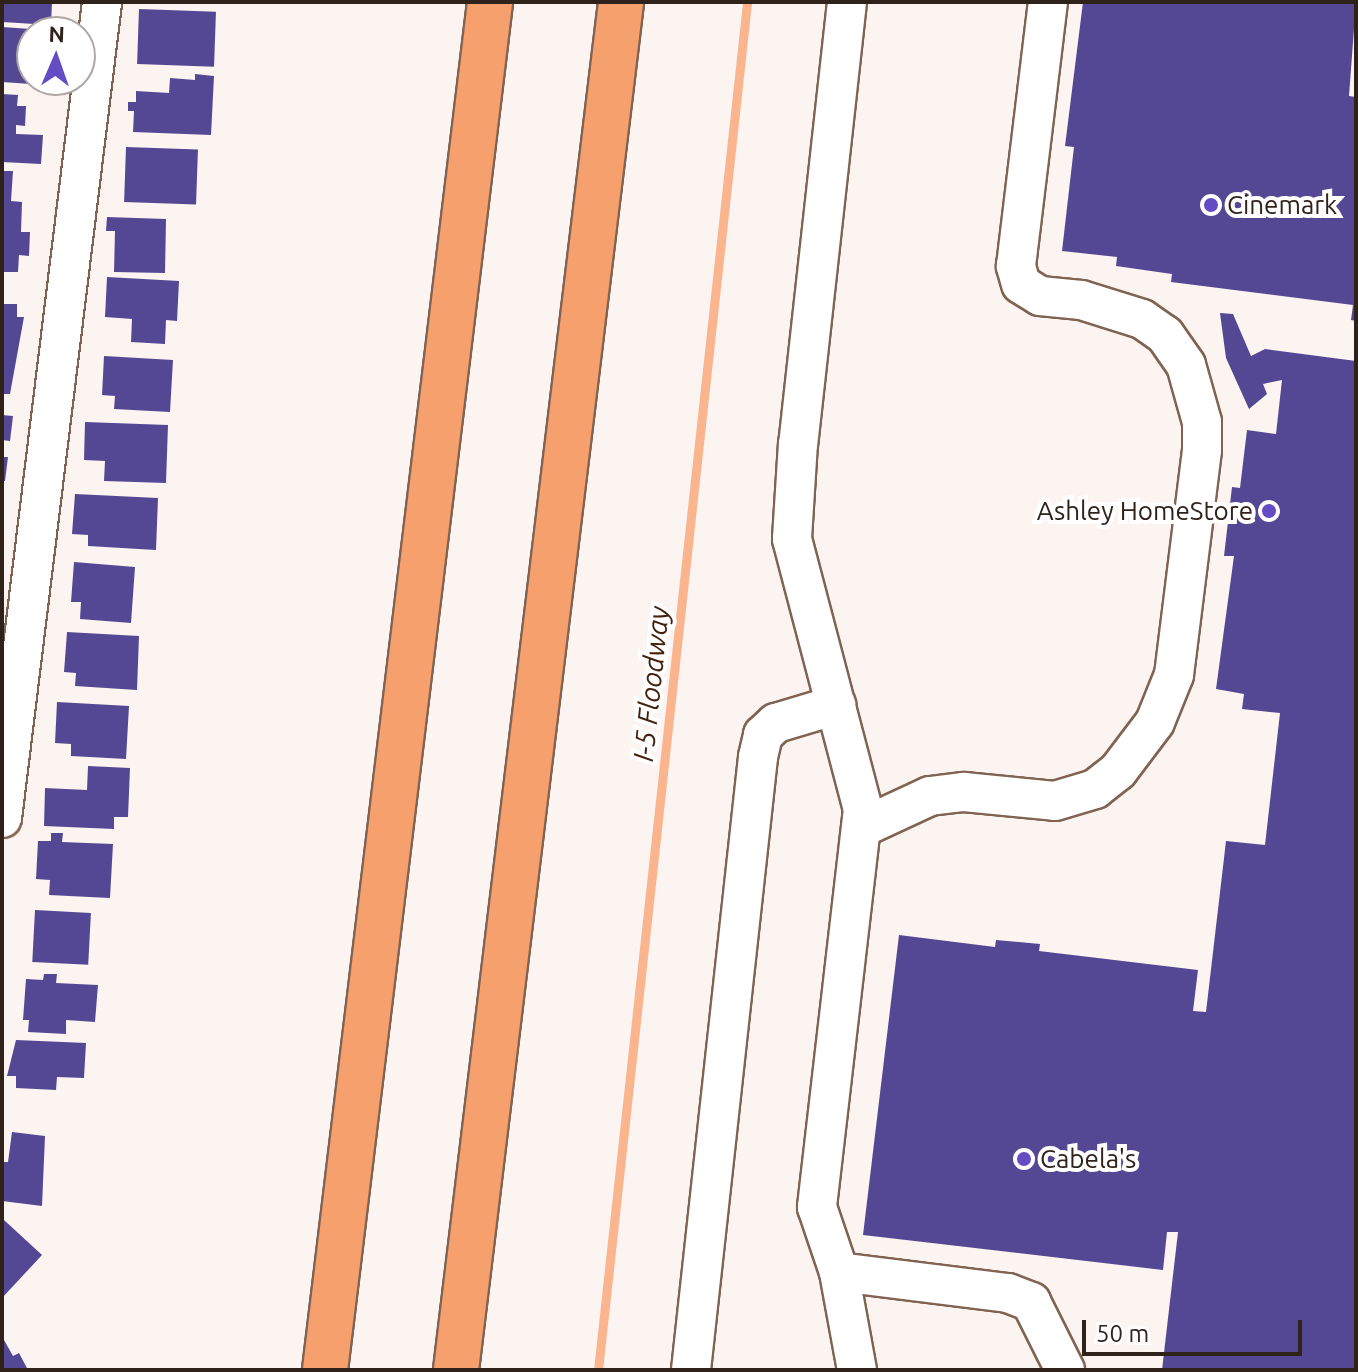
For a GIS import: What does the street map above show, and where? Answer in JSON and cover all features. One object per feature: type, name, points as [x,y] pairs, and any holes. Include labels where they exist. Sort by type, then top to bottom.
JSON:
[{"type":"highway","points":[[325,1370],[490,2]]},
{"type":"highway","points":[[456,1370],[621,2]]},
{"type":"street","points":[[2,818],[102,2]]},
{"type":"street","points":[[847,2],[798,443],[792,539],[863,809],[817,1207],[839,1272],[857,1370]]},
{"type":"street","points":[[861,828],[930,796],[964,792],[1055,801],[1095,789],[1118,771],[1155,722],[1174,675],[1202,450],[1202,422],[1186,365],[1165,335],[1142,319],[1081,300],[1040,296],[1021,284],[1016,266],[1048,2]]},
{"type":"street","points":[[691,1370],[758,757],[763,735],[776,723],[836,705]]},
{"type":"street","points":[[839,1272],[1008,1293],[1031,1302],[1065,1370]]},
{"type":"building","points":[[2,2],[52,2],[51,16],[16,16],[16,23],[2,22]]},
{"type":"building","name":"Cinemark","points":[[1083,2],[1356,2],[1349,96],[1356,97],[1356,321],[1351,320],[1353,305],[1171,282],[1172,274],[1116,266],[1117,257],[1062,251],[1074,147],[1065,146]]},
{"type":"building","points":[[139,9],[216,12],[214,67],[137,64]]},
{"type":"building","points":[[2,27],[16,28],[16,83],[2,82]]},
{"type":"building","points":[[195,74],[214,76],[211,135],[133,132],[134,111],[128,111],[128,102],[136,102],[136,91],[169,93],[170,78],[195,80]]},
{"type":"building","points":[[2,94],[16,95],[17,106],[26,106],[25,126],[16,125],[16,134],[43,135],[41,164],[2,162]]},
{"type":"building","points":[[126,147],[198,150],[196,204],[124,202]]},
{"type":"building","points":[[2,171],[13,171],[11,201],[22,202],[21,232],[30,232],[29,256],[19,255],[18,272],[2,272]]},
{"type":"building","points":[[107,217],[166,219],[165,273],[114,272],[115,231],[106,231]]},
{"type":"building","points":[[107,277],[179,281],[177,321],[166,320],[165,344],[131,342],[132,319],[105,317]]},
{"type":"building","points":[[2,304],[17,304],[17,317],[24,317],[10,394],[2,394]]},
{"type":"building","points":[[1220,313],[1233,314],[1251,356],[1265,349],[1356,361],[1356,1370],[1162,1370],[1178,1232],[1167,1232],[1163,1270],[863,1235],[899,935],[995,947],[996,940],[1040,944],[1039,951],[1198,970],[1193,1011],[1206,1012],[1226,841],[1265,845],[1280,713],[1242,709],[1244,694],[1216,689],[1234,556],[1224,556],[1232,487],[1240,488],[1247,430],[1276,434],[1282,380],[1263,384],[1267,394],[1249,409],[1226,358]]},
{"type":"building","points":[[104,356],[173,360],[170,412],[114,409],[115,396],[102,395]]},
{"type":"building","points":[[2,415],[13,416],[10,441],[2,440]]},
{"type":"building","points":[[85,422],[168,425],[166,483],[104,481],[105,461],[84,460]]},
{"type":"building","points":[[2,457],[8,457],[5,481],[2,481]]},
{"type":"building","points":[[75,494],[158,498],[156,550],[88,546],[88,535],[72,534]]},
{"type":"building","points":[[74,562],[135,567],[131,623],[80,619],[81,602],[71,602]]},
{"type":"building","points":[[67,632],[139,636],[137,690],[75,686],[76,673],[64,672]]},
{"type":"building","points":[[57,702],[129,706],[126,759],[71,756],[71,744],[55,743]]},
{"type":"building","points":[[88,766],[130,768],[128,817],[114,817],[114,829],[44,826],[45,788],[87,790]]},
{"type":"building","points":[[51,833],[63,833],[62,842],[113,844],[110,898],[49,895],[50,880],[36,879],[38,841],[51,841]]},
{"type":"building","points":[[35,910],[91,913],[88,965],[32,962]]},
{"type":"building","points":[[44,974],[57,974],[56,983],[98,985],[95,1022],[66,1020],[66,1034],[28,1032],[29,1020],[23,1020],[26,979],[43,980]]},
{"type":"building","points":[[16,1040],[86,1043],[84,1078],[57,1077],[56,1090],[16,1088],[16,1076],[7,1076]]},
{"type":"building","points":[[12,1132],[45,1136],[42,1206],[2,1201],[4,1162],[8,1162]]},
{"type":"building","points":[[4,1220],[42,1255],[2,1298],[2,1222]]},
{"type":"building","points":[[4,1340],[13,1356],[19,1353],[28,1370],[2,1370]]},
{"type":"waterway","name":"I-5 Floodway","points":[[598,1370],[747,2]]},
{"type":"place","name":"Cinemark","points":[[1211,205]]},
{"type":"place","name":"Ashley HomeStore","points":[[1269,511]]},
{"type":"place","name":"Cabela's","points":[[1024,1159]]}]
